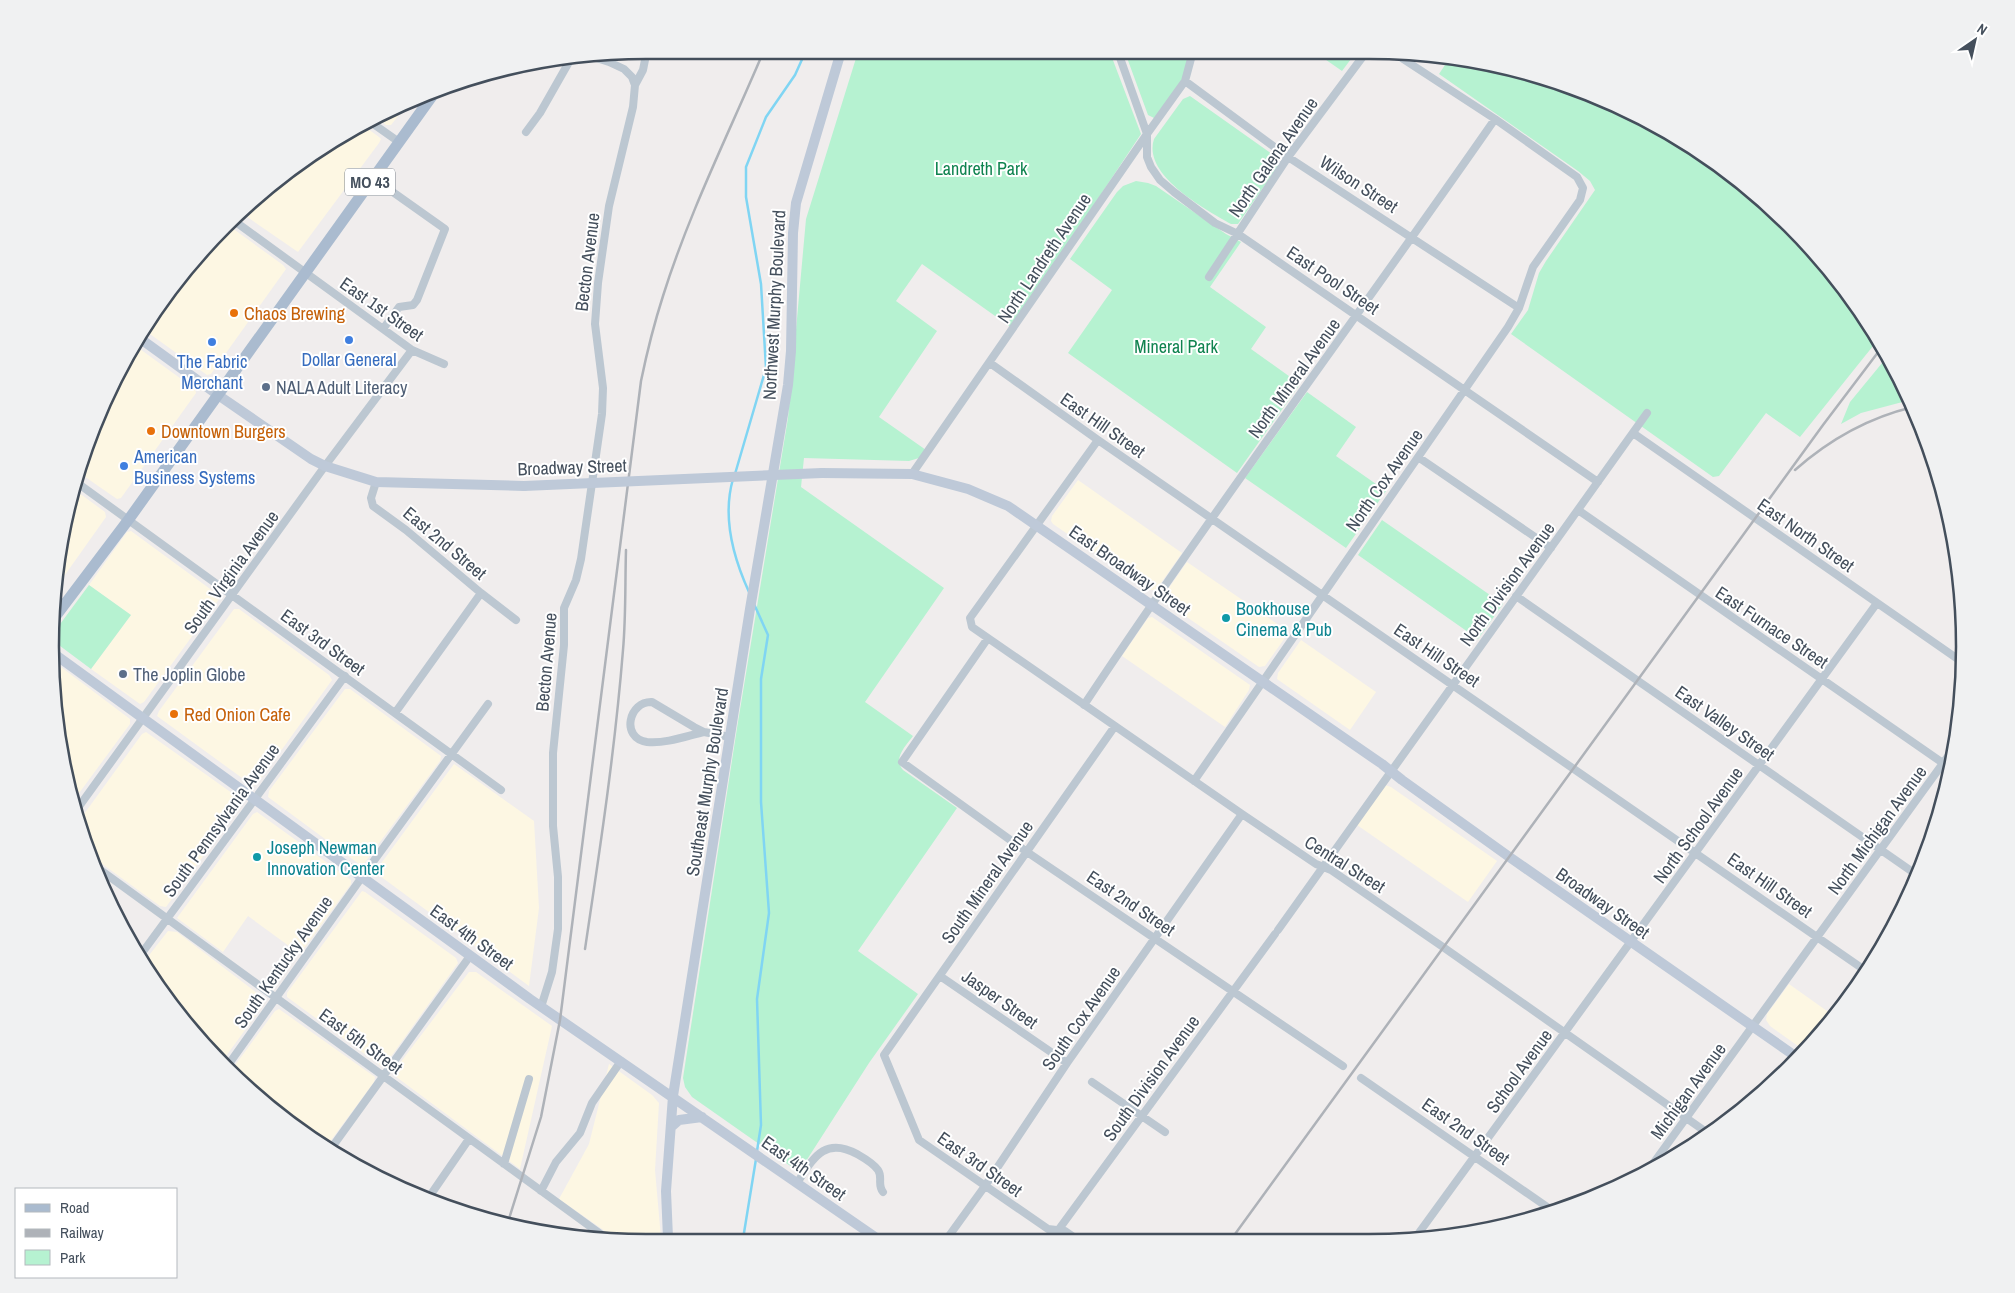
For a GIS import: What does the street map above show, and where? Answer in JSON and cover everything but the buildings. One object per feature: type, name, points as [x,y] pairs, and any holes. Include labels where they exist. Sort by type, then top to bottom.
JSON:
[{"type":"main road","name":"MO 43","points":[[218,395],[429,101]]},
{"type":"main road","points":[[60,610],[129,519],[218,395]]},
{"type":"street","name":"Becton Avenue","points":[[541,1007],[552,972],[558,929],[558,877],[553,826],[553,753],[564,645],[564,608],[576,580],[581,559],[602,414],[603,388],[595,324],[598,284],[609,206],[633,107],[635,85],[643,70],[645,59]]},
{"type":"street","name":"Northwest Murphy Boulevard","points":[[779,443],[790,360],[793,233],[796,203],[839,59]]},
{"type":"street","name":"East Pool Street","points":[[1120,59],[1147,134],[1146,157],[1160,180],[1215,223],[1238,234],[1598,482]]},
{"type":"street","name":"North Landreth Avenue","points":[[912,474],[1185,81],[1191,59]]},
{"type":"street","name":"North Galena Avenue","points":[[1209,277],[1288,157],[1361,59]]},
{"type":"street","points":[[604,60],[624,69],[632,76],[635,85]]},
{"type":"street","points":[[1405,60],[1495,119]]},
{"type":"street","points":[[526,132],[540,113],[568,64]]},
{"type":"street","name":"Wilson Street","points":[[1185,81],[1288,157],[1520,308]]},
{"type":"street","name":"North Cox Avenue","points":[[1194,781],[1508,327],[1520,308],[1533,267],[1580,200],[1583,188],[1577,177],[1495,119]]},
{"type":"street","name":"North Mineral Avenue","points":[[1152,604],[1495,119]]},
{"type":"street","points":[[376,125],[399,142]]},
{"type":"street","points":[[373,178],[445,229],[417,300],[413,305],[400,307],[383,329]]},
{"type":"street","name":"East 1st Street","points":[[238,224],[412,350],[444,364]]},
{"type":"street","points":[[144,342],[218,395],[311,459],[325,466]]},
{"type":"street","name":"South Virginia Avenue","points":[[81,804],[233,596],[325,466],[412,350]]},
{"type":"street","name":"East Hill Street","points":[[990,363],[1098,440],[1861,967]]},
{"type":"street","name":"North Division Avenue","points":[[1391,771],[1647,413]]},
{"type":"street","name":"East North Street","points":[[1633,433],[1956,658]]},
{"type":"street","points":[[1037,525],[1098,440]]},
{"type":"street","name":"Southeast Murphy Boulevard","points":[[668,1234],[666,1190],[672,1096],[750,609],[779,443]]},
{"type":"street","points":[[1418,457],[1550,548]]},
{"type":"street","name":"Broadway Street","points":[[325,466],[376,482],[524,486],[822,473]]},
{"type":"street","name":"East Broadway Street","points":[[822,473],[912,474],[982,494],[1008,506],[1391,771]]},
{"type":"street","name":"East 2nd Street","points":[[376,482],[371,498],[373,506],[406,530],[516,620]]},
{"type":"street","name":"East 3rd Street","points":[[81,486],[501,790]]},
{"type":"street","name":"East Furnace Street","points":[[1578,510],[1944,765]]},
{"type":"street","name":"Central Street","points":[[1037,525],[970,618],[972,627],[1242,814],[1323,867],[1331,870],[1444,947],[1703,1129]]},
{"type":"street","points":[[395,713],[481,593]]},
{"type":"street","name":"East Valley Street","points":[[1516,596],[1912,871]]},
{"type":"street","name":"North School Avenue","points":[[1631,942],[1877,603]]},
{"type":"street","points":[[1084,705],[1152,604]]},
{"type":"street","name":"East 2nd Street","points":[[988,638],[902,762],[1027,852],[1343,1066]]},
{"type":"street","name":"East 4th Street","points":[[59,657],[256,798],[541,1007],[871,1234]]},
{"type":"street","name":"South Pennsylvania Avenue","points":[[144,951],[345,676]]},
{"type":"street","points":[[704,732],[646,742],[631,733],[630,724],[639,705],[645,702],[652,702],[704,732],[730,738]]},
{"type":"street","name":"South Kentucky Avenue","points":[[231,1062],[488,704]]},
{"type":"street","name":"South Mineral Avenue","points":[[884,1055],[1115,726]]},
{"type":"street","name":"North Michigan Avenue","points":[[1753,1026],[1881,850],[1943,770]]},
{"type":"street","name":"Broadway Street","points":[[1391,771],[1508,856],[1792,1054]]},
{"type":"street","name":"South Division Avenue","points":[[1055,1234],[1277,932],[1391,771]]},
{"type":"street","name":"South Cox Avenue","points":[[950,1234],[985,1186],[1067,1063],[1156,939],[1242,814]]},
{"type":"street","name":"East 5th Street","points":[[104,873],[598,1232]]},
{"type":"street","name":"School Avenue","points":[[1420,1232],[1631,942]]},
{"type":"street","points":[[334,1144],[470,956]]},
{"type":"street","name":"Jasper Street","points":[[940,976],[1067,1063]]},
{"type":"street","name":"Michigan Avenue","points":[[1657,1159],[1753,1026]]},
{"type":"street","name":"East 3rd Street","points":[[884,1055],[919,1140],[1048,1229],[1065,1231],[1069,1234]]},
{"type":"street","points":[[541,1191],[556,1162],[580,1133],[592,1103],[621,1061]]},
{"type":"street","name":"East 2nd Street","points":[[1361,1078],[1546,1206]]},
{"type":"street","points":[[504,1164],[529,1080]]},
{"type":"street","points":[[1092,1082],[1165,1132]]},
{"type":"street","points":[[670,1127],[679,1120],[702,1117]]},
{"type":"street","points":[[432,1193],[469,1139]]},
{"type":"street","points":[[797,1183],[820,1152],[831,1147],[838,1147],[851,1150],[876,1167],[880,1174],[880,1186],[883,1192]]},
{"type":"shaded area","points":[[401,113],[391,125],[386,125],[382,122]]},
{"type":"shaded area","points":[[368,129],[381,139],[379,143],[298,252],[247,217],[289,180],[320,158]]},
{"type":"shaded area","points":[[233,229],[286,269],[211,374],[207,375],[149,334],[180,289]]},
{"type":"shaded area","points":[[140,349],[195,389],[196,393],[121,498],[117,499],[84,476],[103,422]]},
{"type":"shaded area","points":[[1078,480],[1182,553],[1156,590],[1149,590],[1053,524],[1051,521],[1052,516]]},
{"type":"shaded area","points":[[79,493],[105,512],[106,517],[63,577],[70,532]]},
{"type":"shaded area","points":[[131,531],[220,598],[144,702],[140,704],[91,669],[131,615],[89,585],[127,532]]},
{"type":"shaded area","points":[[1187,562],[1289,632],[1265,666],[1259,667],[1165,602],[1164,595]]},
{"type":"shaded area","points":[[234,609],[239,609],[329,675],[332,680],[257,784],[253,786],[157,716]]},
{"type":"shaded area","points":[[1152,617],[1250,685],[1249,690],[1225,727],[1122,656],[1148,618]]},
{"type":"shaded area","points":[[1301,640],[1376,692],[1350,730],[1277,679],[1278,673]]},
{"type":"shaded area","points":[[60,666],[130,719],[130,724],[78,795],[64,723]]},
{"type":"shaded area","points":[[345,689],[350,689],[441,756],[440,761],[363,865],[359,864],[268,797],[269,791]]},
{"type":"shaded area","points":[[146,732],[239,798],[242,803],[166,907],[160,906],[100,862],[84,814],[142,734]]},
{"type":"shaded area","points":[[454,764],[534,821],[539,908],[529,986],[376,873],[377,869]]},
{"type":"shaded area","points":[[1385,785],[1391,787],[1497,861],[1468,902],[1357,825]]},
{"type":"shaded area","points":[[257,812],[351,880],[351,884],[300,954],[248,916],[223,952],[177,918],[253,814]]},
{"type":"shaded area","points":[[362,891],[456,958],[458,963],[385,1065],[381,1066],[287,997],[287,993]]},
{"type":"shaded area","points":[[168,931],[177,932],[265,999],[264,1004],[226,1056],[180,1004],[148,957]]},
{"type":"shaded area","points":[[469,972],[476,972],[552,1026],[520,1169],[395,1076],[397,1067]]},
{"type":"shaded area","points":[[1789,984],[1828,1012],[1799,1046],[1770,1026],[1766,1020],[1767,1014]]},
{"type":"shaded area","points":[[279,1009],[375,1077],[374,1082],[330,1141],[289,1113],[235,1066],[275,1011]]},
{"type":"shaded area","points":[[609,1064],[652,1095],[659,1103],[655,1170],[661,1234],[608,1233],[559,1199],[589,1144]]},
{"type":"green space","name":"Landreth Park","points":[[856,59],[1113,59],[1141,134],[1012,328],[922,264],[896,301],[937,331],[879,417],[926,450],[919,458],[909,461],[804,458],[801,487],[944,588],[865,702],[913,736],[901,753],[899,761],[903,770],[957,808],[858,951],[918,994],[869,1063],[799,1172],[692,1097],[685,1087],[683,1078],[737,728],[788,418],[806,219]]},
{"type":"green space","points":[[1127,59],[1193,59],[1180,94],[1158,120],[1148,115]]},
{"type":"green space","points":[[1325,59],[1351,59],[1342,71]]},
{"type":"green space","points":[[1446,64],[1521,79],[1593,103],[1662,137],[1726,180],[1784,231],[1835,289],[1873,346],[1800,437],[1766,413],[1719,476],[1713,477],[1511,334],[1528,310],[1539,273],[1546,261],[1595,190],[1590,181],[1578,171],[1439,74]]},
{"type":"green space","points":[[1190,96],[1279,159],[1278,166],[1238,224],[1231,224],[1192,200],[1166,178],[1157,165],[1153,152],[1154,139],[1183,99]]},
{"type":"green space","name":"Mineral Park","points":[[1136,181],[1156,186],[1226,234],[1241,242],[1210,287],[1266,327],[1251,349],[1300,384],[1237,473],[1068,353],[1112,290],[1070,259],[1117,192],[1123,186]]},
{"type":"green space","points":[[1883,362],[1903,402],[1861,413],[1841,424],[1850,402]]},
{"type":"green space","points":[[1307,392],[1356,427],[1336,456],[1386,491],[1346,548],[1245,478]]},
{"type":"green space","points":[[1382,520],[1503,604],[1478,639],[1358,555]]},
{"type":"green space","points":[[89,585],[131,615],[91,669],[59,645],[60,625]]},
{"type":"waterway","points":[[735,474],[766,368],[761,284],[746,197],[746,167],[766,117],[795,75],[802,59]]},
{"type":"waterway","points":[[733,479],[729,508],[731,537],[738,565],[749,592]]},
{"type":"waterway","points":[[754,604],[768,635],[761,679],[761,802],[769,913],[757,999],[761,1125],[757,1151]]},
{"type":"waterway","points":[[744,1234],[756,1159]]},
{"type":"railway","points":[[509,1218],[541,1117],[560,1020],[643,370],[673,265],[760,59]]},
{"type":"railway","points":[[1235,1234],[1823,425],[1878,353]]},
{"type":"railway","points":[[1795,470],[1836,439],[1850,431],[1880,417],[1906,409]]},
{"type":"railway","points":[[585,949],[607,800],[620,687],[625,625],[626,550]]},
{"type":"place","name":"Chaos Brewing","points":[[234,313]]},
{"type":"place","name":"Dollar General","points":[[349,340]]},
{"type":"place","name":"The Fabric Merchant","points":[[212,342]]},
{"type":"place","name":"NALA Adult Literacy","points":[[266,387]]},
{"type":"place","name":"Downtown Burgers","points":[[151,431]]},
{"type":"place","name":"American Business Systems","points":[[124,466]]},
{"type":"place","name":"Bookhouse Cinema & Pub","points":[[1226,618]]},
{"type":"place","name":"The Joplin Globe","points":[[123,674]]},
{"type":"place","name":"Red Onion Cafe","points":[[174,714]]},
{"type":"place","name":"Joseph Newman Innovation Center","points":[[257,857]]}]
